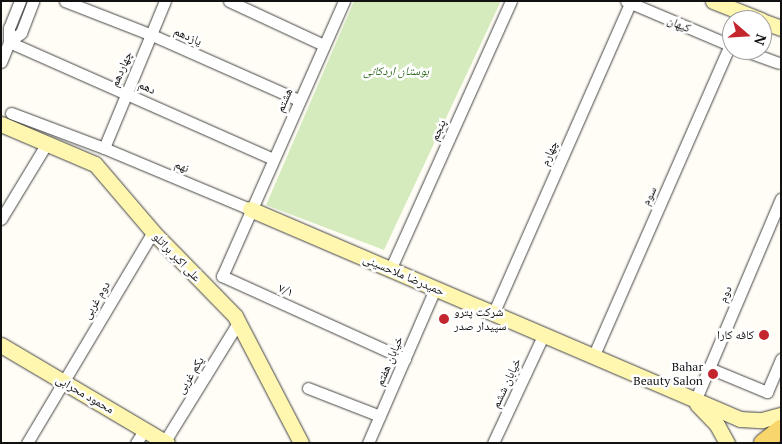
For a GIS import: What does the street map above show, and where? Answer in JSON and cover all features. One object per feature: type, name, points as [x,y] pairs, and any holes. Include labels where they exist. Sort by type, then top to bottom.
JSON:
[{"type":"main road","points":[[763,443],[781,428]]},
{"type":"street","points":[[1,62],[9,42],[9,28],[20,1]]},
{"type":"street","points":[[9,42],[20,33],[33,1]]},
{"type":"street","name":"یازدهم","points":[[64,1],[152,35],[299,100]]},
{"type":"street","name":"چهاردهم","points":[[104,148],[165,1]]},
{"type":"street","points":[[229,1],[324,44]]},
{"type":"street","name":"هشتم","points":[[250,210],[344,1]]},
{"type":"street","name":"پنجم","points":[[390,270],[510,1]]},
{"type":"street","points":[[713,1],[736,5]]},
{"type":"street","name":"کیهان","points":[[628,2],[722,42]]},
{"type":"street","name":"چهارم","points":[[493,314],[628,2]]},
{"type":"street","name":"دهم","points":[[9,42],[126,92],[273,159]]},
{"type":"street","name":"سوم","points":[[593,357],[725,60]]},
{"type":"street","points":[[772,60],[778,62]]},
{"type":"street","name":"نهم","points":[[6,118],[104,148],[250,210]]},
{"type":"street","name":"علی اکبر براتلو","points":[[6,118],[47,143],[95,164],[153,232],[235,316],[301,443]]},
{"type":"street","points":[[1,219],[47,143]]},
{"type":"street","name":"دوم","points":[[695,401],[781,198]]},
{"type":"street","name":"حمیدرضا ملاحسینی","points":[[250,210],[740,419],[762,420],[781,415]]},
{"type":"street","name":"۷/۱","points":[[250,210],[222,276],[405,359]]},
{"type":"street","name":"دوم غربی","points":[[27,443],[153,232]]},
{"type":"street","name":"خیابان هفتم","points":[[368,443],[435,289]]},
{"type":"street","name":"یکم غربی","points":[[166,442],[238,323]]},
{"type":"street","name":"خیابان ششم","points":[[493,443],[543,336]]},
{"type":"street","name":"محمود محرابی","points":[[1,345],[166,442]]},
{"type":"street","points":[[709,368],[766,392],[781,359]]},
{"type":"street","points":[[308,388],[380,416]]},
{"type":"street","points":[[695,401],[717,425],[727,443]]},
{"type":"street","points":[[136,443],[145,429]]},
{"type":"green space","name":"بوستان اردکانی","points":[[354,1],[501,1],[384,250],[266,205]]},
{"type":"place","name":"شرکت پترو سپیدار صدر","points":[[444,319]]},
{"type":"place","name":"کافه کارا","points":[[764,335]]},
{"type":"place","name":"Bahar Beauty Salon","points":[[713,374]]}]
